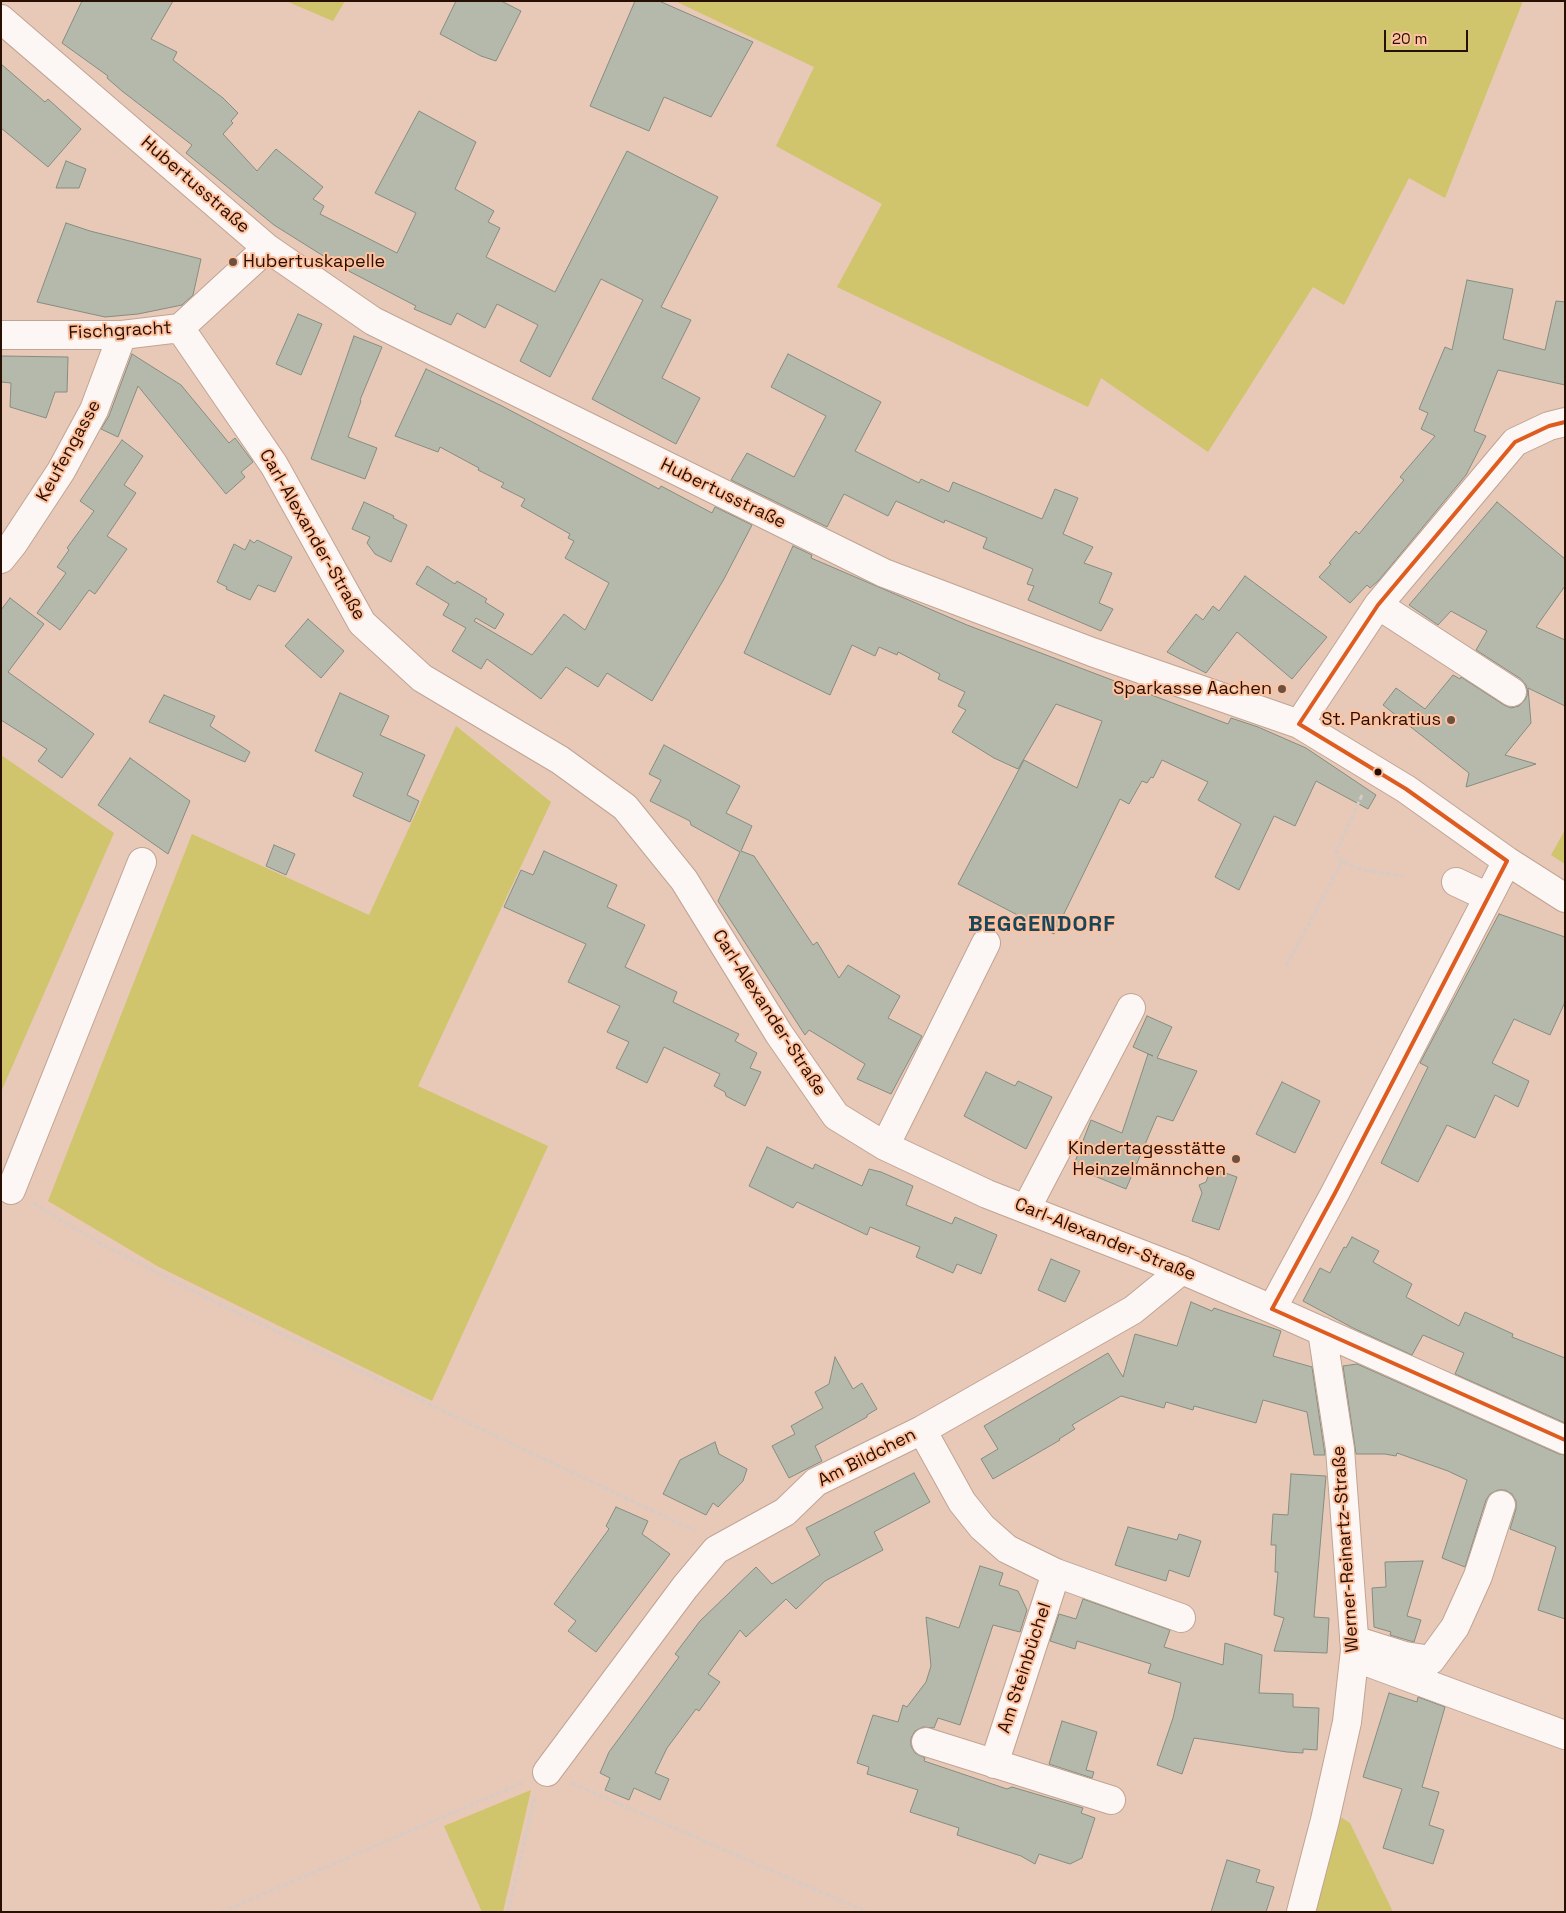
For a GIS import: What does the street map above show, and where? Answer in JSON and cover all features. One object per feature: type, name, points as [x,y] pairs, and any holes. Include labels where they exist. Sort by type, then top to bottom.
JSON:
[{"type":"street","name":"Hubertusstraße","points":[[1,18],[267,248],[373,321],[884,573],[1092,652],[1299,724],[1406,789],[1507,861],[1565,898]]},
{"type":"street","name":"Fischgracht","points":[[1,335],[122,335],[180,328],[267,248]]},
{"type":"street","name":"Carl-Alexander-Straße","points":[[180,328],[274,465],[362,623],[422,678],[560,760],[625,808],[684,880],[779,1034],[836,1116],[885,1146],[987,1194],[1182,1270],[1565,1440]]},
{"type":"street","name":"Keufengasse","points":[[1,559],[62,471],[94,410],[122,335]]},
{"type":"street","points":[[1299,724],[1378,605],[1515,442],[1549,426],[1565,422]]},
{"type":"street","points":[[1378,605],[1512,692]]},
{"type":"street","points":[[1272,1309],[1335,1193],[1507,861]]},
{"type":"street","points":[[11,1190],[142,862]]},
{"type":"street","points":[[1456,882],[1488,898]]},
{"type":"street","points":[[885,1146],[986,943]]},
{"type":"street","points":[[1026,1209],[1131,1008]]},
{"type":"street","name":"Am Bildchen","points":[[547,1772],[685,1588],[716,1550],[785,1512],[816,1482],[922,1430],[1133,1310],[1182,1270]]},
{"type":"street","name":"Werner-Reinartz-Straße","points":[[1301,1912],[1325,1820],[1347,1722],[1354,1649],[1340,1449],[1322,1331]]},
{"type":"street","points":[[922,1430],[962,1502],[982,1527],[1007,1550],[1056,1573],[1181,1618]]},
{"type":"street","points":[[1354,1649],[1431,1660],[1455,1628],[1478,1576],[1501,1505]]},
{"type":"street","name":"Am Steinbüchel","points":[[994,1764],[1056,1573]]},
{"type":"street","points":[[1354,1649],[1565,1735]]},
{"type":"street","points":[[926,1742],[1111,1800]]},
{"type":"path","points":[[1375,770],[1336,852],[1342,862],[1363,870],[1403,876]]},
{"type":"path","points":[[1286,966],[1342,862]]},
{"type":"path","points":[[11,1190],[98,1242],[209,1299],[696,1531],[716,1550]]},
{"type":"path","points":[[508,1912],[535,1794],[547,1772]]},
{"type":"path","points":[[221,1912],[547,1772],[867,1912]]},
{"type":"shaded area","points":[[286,1],[345,1],[333,21]]},
{"type":"shaded area","points":[[675,1],[1523,1],[1445,198],[1409,178],[1344,305],[1313,287],[1208,452],[1101,378],[1088,407],[837,287],[882,204],[776,146],[814,67]]},
{"type":"shaded area","points":[[456,726],[551,802],[418,1086],[548,1146],[432,1401],[159,1267],[48,1201],[192,834],[369,915]]},
{"type":"shaded area","points":[[1,755],[114,833],[1,1092]]},
{"type":"shaded area","points":[[1565,830],[1565,864],[1551,855]]},
{"type":"shaded area","points":[[531,1790],[503,1912],[482,1912],[444,1826]]},
{"type":"shaded area","points":[[1339,1816],[1350,1823],[1393,1912],[1311,1912]]},
{"type":"building","points":[[82,1],[173,1],[151,39],[177,52],[173,60],[223,98],[238,113],[231,121],[233,123],[223,134],[257,171],[276,149],[323,187],[313,199],[324,206],[320,214],[397,253],[416,213],[375,193],[419,111],[476,142],[455,189],[494,211],[488,222],[500,228],[486,257],[555,292],[627,151],[718,197],[661,307],[691,320],[662,378],[700,398],[676,444],[592,399],[643,300],[601,279],[550,377],[520,361],[538,325],[497,304],[485,328],[457,313],[451,325],[414,309],[416,306],[341,267],[274,225],[186,153],[192,145],[122,91],[107,78],[108,76],[62,43]]},
{"type":"building","points":[[456,1],[501,1],[521,11],[496,61],[481,56],[440,34]]},
{"type":"building","points":[[635,1],[659,1],[753,42],[711,117],[664,97],[649,131],[590,106]]},
{"type":"building","points":[[1,64],[45,102],[48,99],[81,129],[48,167],[1,128]]},
{"type":"building","points":[[66,161],[86,169],[79,188],[56,188]]},
{"type":"building","points":[[66,223],[90,231],[201,259],[193,295],[182,305],[138,314],[105,317],[37,302]]},
{"type":"building","points":[[1467,280],[1513,289],[1503,339],[1545,350],[1556,301],[1565,302],[1565,385],[1498,370],[1474,431],[1486,436],[1466,475],[1379,580],[1370,588],[1367,585],[1350,603],[1319,577],[1356,531],[1359,534],[1404,480],[1400,477],[1435,436],[1421,429],[1428,413],[1419,409],[1445,347],[1452,350]]},
{"type":"building","points":[[298,314],[322,324],[301,375],[276,364]]},
{"type":"building","points":[[354,336],[382,347],[360,400],[348,437],[377,448],[365,479],[311,459]]},
{"type":"building","points":[[132,354],[181,385],[229,443],[235,438],[253,462],[241,472],[245,477],[226,494],[138,386],[118,437],[101,429],[109,416]]},
{"type":"building","points":[[788,354],[881,402],[855,451],[919,483],[921,479],[949,492],[953,482],[1042,519],[1055,489],[1078,498],[1063,534],[1093,547],[1084,563],[1112,573],[1099,603],[1113,609],[1101,631],[1028,600],[1034,586],[1027,584],[1033,569],[983,548],[987,538],[945,520],[944,523],[896,501],[888,516],[844,494],[827,527],[731,480],[747,453],[794,477],[826,416],[771,387]]},
{"type":"building","points":[[1,356],[68,357],[67,392],[55,392],[46,418],[10,407],[11,383],[1,382]]},
{"type":"building","points":[[426,369],[502,406],[659,489],[661,486],[712,513],[715,507],[752,525],[724,579],[652,701],[607,673],[598,687],[566,667],[541,699],[487,659],[481,669],[452,651],[466,628],[443,615],[449,604],[416,584],[427,566],[455,584],[457,581],[487,599],[485,602],[504,614],[495,629],[476,618],[474,621],[532,655],[564,614],[585,630],[609,583],[565,558],[574,541],[568,538],[570,534],[521,506],[525,499],[501,487],[504,483],[440,447],[438,452],[395,436]]},
{"type":"building","points":[[122,440],[143,456],[124,485],[136,493],[107,536],[127,549],[95,594],[89,590],[60,630],[37,613],[66,573],[57,567],[69,550],[67,548],[94,511],[80,501]]},
{"type":"building","points":[[364,502],[394,516],[393,518],[407,525],[391,562],[375,554],[367,543],[370,537],[352,529]]},
{"type":"building","points":[[1497,502],[1565,559],[1565,586],[1536,627],[1565,640],[1565,706],[1528,688],[1531,723],[1505,755],[1536,764],[1466,787],[1469,773],[1383,705],[1396,688],[1425,709],[1453,675],[1460,679],[1461,677],[1511,708],[1519,706],[1525,700],[1528,693],[1526,685],[1521,679],[1476,650],[1487,631],[1451,611],[1438,625],[1409,605]]},
{"type":"building","points":[[250,540],[254,543],[257,540],[292,557],[275,592],[258,585],[250,600],[226,589],[227,587],[217,582],[234,544],[245,550]]},
{"type":"building","points":[[793,546],[812,555],[811,558],[967,625],[1228,724],[1231,718],[1258,727],[1306,748],[1376,795],[1368,809],[1316,781],[1295,826],[1274,816],[1239,890],[1215,877],[1241,824],[1198,800],[1208,782],[1162,760],[1153,778],[1151,777],[1147,783],[1142,781],[1129,804],[1120,799],[1054,934],[958,884],[1024,760],[1077,788],[1102,721],[1056,704],[1018,769],[994,758],[952,732],[966,710],[958,706],[965,692],[938,679],[940,674],[898,652],[897,655],[879,647],[875,656],[852,645],[830,695],[744,653]]},
{"type":"building","points":[[1245,576],[1327,637],[1292,679],[1237,632],[1206,673],[1167,652],[1196,614],[1203,620],[1213,606],[1219,611]]},
{"type":"building","points":[[10,598],[44,624],[8,672],[94,734],[62,778],[38,761],[47,749],[1,720],[1,610]]},
{"type":"building","points":[[308,619],[344,651],[321,678],[285,646]]},
{"type":"building","points":[[340,693],[389,716],[380,735],[425,755],[407,795],[419,801],[410,822],[353,796],[363,773],[315,751]]},
{"type":"building","points":[[164,695],[215,716],[210,726],[250,752],[245,762],[149,722]]},
{"type":"building","points":[[664,745],[740,786],[726,813],[752,826],[741,851],[754,856],[813,945],[817,942],[839,978],[848,965],[900,996],[888,1018],[922,1036],[891,1094],[857,1079],[865,1064],[809,1030],[805,1035],[718,901],[740,852],[691,825],[690,821],[650,801],[661,780],[649,774]]},
{"type":"building","points":[[130,758],[190,801],[168,854],[98,805]]},
{"type":"building","points":[[274,845],[295,854],[286,875],[266,866]]},
{"type":"building","points":[[544,851],[617,885],[607,907],[645,925],[625,967],[677,992],[673,1002],[739,1034],[735,1041],[757,1053],[750,1068],[761,1072],[745,1106],[726,1096],[725,1092],[714,1086],[720,1074],[664,1047],[647,1083],[616,1068],[629,1042],[607,1032],[620,1006],[568,982],[586,944],[504,907],[521,870],[533,875]]},
{"type":"building","points":[[1499,914],[1565,937],[1565,1002],[1550,1035],[1514,1019],[1492,1063],[1529,1081],[1518,1107],[1495,1095],[1475,1138],[1447,1125],[1418,1182],[1381,1163],[1428,1067],[1420,1063]]},
{"type":"building","points":[[1147,1016],[1172,1027],[1157,1058],[1197,1071],[1173,1121],[1157,1116],[1126,1189],[1073,1167],[1091,1120],[1122,1133],[1148,1054],[1153,1056],[1133,1047]]},
{"type":"building","points":[[986,1072],[1015,1086],[1018,1081],[1052,1097],[1026,1149],[964,1116]]},
{"type":"building","points":[[1282,1082],[1320,1101],[1295,1153],[1256,1134]]},
{"type":"building","points":[[767,1147],[813,1169],[815,1164],[862,1186],[869,1169],[881,1172],[913,1186],[906,1205],[952,1224],[955,1217],[997,1235],[981,1274],[957,1264],[953,1273],[916,1257],[920,1247],[870,1227],[867,1235],[797,1202],[793,1208],[749,1186]]},
{"type":"building","points":[[1211,1168],[1237,1177],[1219,1230],[1192,1221],[1202,1193],[1199,1185],[1206,1182]]},
{"type":"building","points":[[1352,1237],[1379,1251],[1373,1262],[1412,1284],[1406,1297],[1459,1326],[1465,1312],[1513,1334],[1512,1337],[1565,1358],[1565,1423],[1455,1374],[1464,1353],[1423,1335],[1412,1355],[1353,1328],[1303,1301],[1320,1268],[1330,1273],[1344,1247],[1346,1248]]},
{"type":"building","points":[[1051,1259],[1080,1271],[1065,1302],[1038,1290]]},
{"type":"building","points":[[1191,1302],[1212,1311],[1214,1308],[1281,1331],[1273,1356],[1312,1367],[1325,1455],[1314,1455],[1307,1412],[1263,1400],[1256,1423],[1194,1406],[1193,1410],[1166,1402],[1164,1408],[1121,1396],[1072,1425],[1075,1429],[1060,1440],[993,1479],[981,1459],[998,1449],[984,1426],[1108,1353],[1123,1377],[1135,1334],[1177,1346]]},
{"type":"building","points":[[835,1357],[853,1389],[862,1383],[877,1409],[867,1415],[867,1417],[815,1446],[822,1461],[789,1478],[772,1446],[795,1434],[791,1426],[823,1408],[815,1392],[829,1384]]},
{"type":"building","points":[[1357,1364],[1565,1455],[1565,1619],[1538,1610],[1556,1547],[1510,1529],[1516,1509],[1516,1501],[1512,1494],[1505,1490],[1498,1490],[1490,1494],[1486,1500],[1465,1567],[1442,1558],[1467,1480],[1448,1471],[1397,1453],[1396,1456],[1356,1454],[1343,1366]]},
{"type":"building","points":[[715,1442],[719,1454],[747,1469],[743,1481],[718,1507],[713,1503],[706,1515],[663,1494],[680,1460]]},
{"type":"building","points":[[914,1473],[930,1502],[874,1532],[883,1550],[825,1581],[796,1609],[786,1599],[746,1637],[740,1630],[708,1674],[720,1682],[699,1711],[696,1709],[667,1748],[655,1773],[669,1779],[660,1800],[634,1788],[629,1800],[605,1790],[610,1778],[600,1773],[609,1752],[679,1657],[675,1654],[700,1621],[756,1567],[772,1584],[820,1555],[806,1528]]},
{"type":"building","points":[[1291,1474],[1326,1476],[1314,1617],[1329,1618],[1327,1653],[1274,1651],[1284,1618],[1274,1615],[1278,1572],[1275,1572],[1276,1545],[1271,1545],[1273,1514],[1288,1515]]},
{"type":"building","points":[[616,1507],[648,1521],[642,1534],[670,1554],[596,1652],[568,1631],[576,1621],[554,1604],[609,1529],[606,1526]]},
{"type":"building","points":[[1128,1527],[1177,1540],[1179,1534],[1201,1541],[1189,1577],[1169,1570],[1166,1581],[1115,1565]]},
{"type":"building","points":[[1423,1561],[1407,1616],[1421,1620],[1414,1642],[1390,1635],[1391,1632],[1374,1627],[1372,1588],[1386,1587],[1385,1562]]},
{"type":"building","points":[[980,1566],[1003,1573],[999,1585],[1018,1591],[1027,1610],[1020,1632],[993,1625],[960,1725],[938,1718],[934,1728],[923,1727],[915,1731],[911,1738],[911,1746],[915,1753],[925,1758],[924,1761],[1007,1789],[1012,1787],[1083,1808],[1081,1813],[1095,1818],[1082,1858],[1070,1864],[1039,1854],[1035,1864],[1021,1856],[957,1835],[959,1828],[910,1812],[918,1790],[867,1774],[869,1767],[857,1763],[873,1715],[898,1722],[903,1705],[907,1707],[926,1682],[931,1666],[926,1617],[959,1628]]},
{"type":"building","points":[[1083,1599],[1170,1630],[1164,1647],[1223,1665],[1225,1643],[1262,1655],[1259,1693],[1293,1694],[1293,1707],[1319,1708],[1317,1750],[1303,1749],[1303,1753],[1287,1752],[1194,1738],[1182,1774],[1157,1765],[1173,1718],[1181,1683],[1148,1673],[1151,1664],[1077,1641],[1075,1649],[1050,1641],[1059,1614],[1076,1619]]},
{"type":"building","points":[[1389,1693],[1417,1702],[1418,1697],[1445,1707],[1422,1787],[1439,1792],[1429,1825],[1444,1830],[1433,1864],[1383,1848],[1402,1789],[1363,1777]]},
{"type":"building","points":[[1062,1721],[1097,1732],[1086,1770],[1094,1772],[1092,1778],[1049,1764]]},
{"type":"building","points":[[1227,1860],[1260,1870],[1256,1882],[1274,1887],[1266,1912],[1211,1912]]},
{"type":"transit line","points":[[1299,724],[1378,605],[1515,442],[1549,426],[1565,422]]},
{"type":"transit line","points":[[1299,724],[1406,789],[1507,861]]},
{"type":"transit line","points":[[1272,1309],[1335,1193],[1507,861]]},
{"type":"transit line","points":[[1272,1309],[1565,1440]]},
{"type":"place","name":"Hubertuskapelle","points":[[233,262]]},
{"type":"place","name":"Sparkasse Aachen","points":[[1282,689]]},
{"type":"place","name":"St. Pankratius","points":[[1451,720]]},
{"type":"place","name":"Kindertagesstätte Heinzelmännchen","points":[[1236,1159]]},
{"type":"district","name":"BEGGENDORF","points":[[1042,925]]}]
